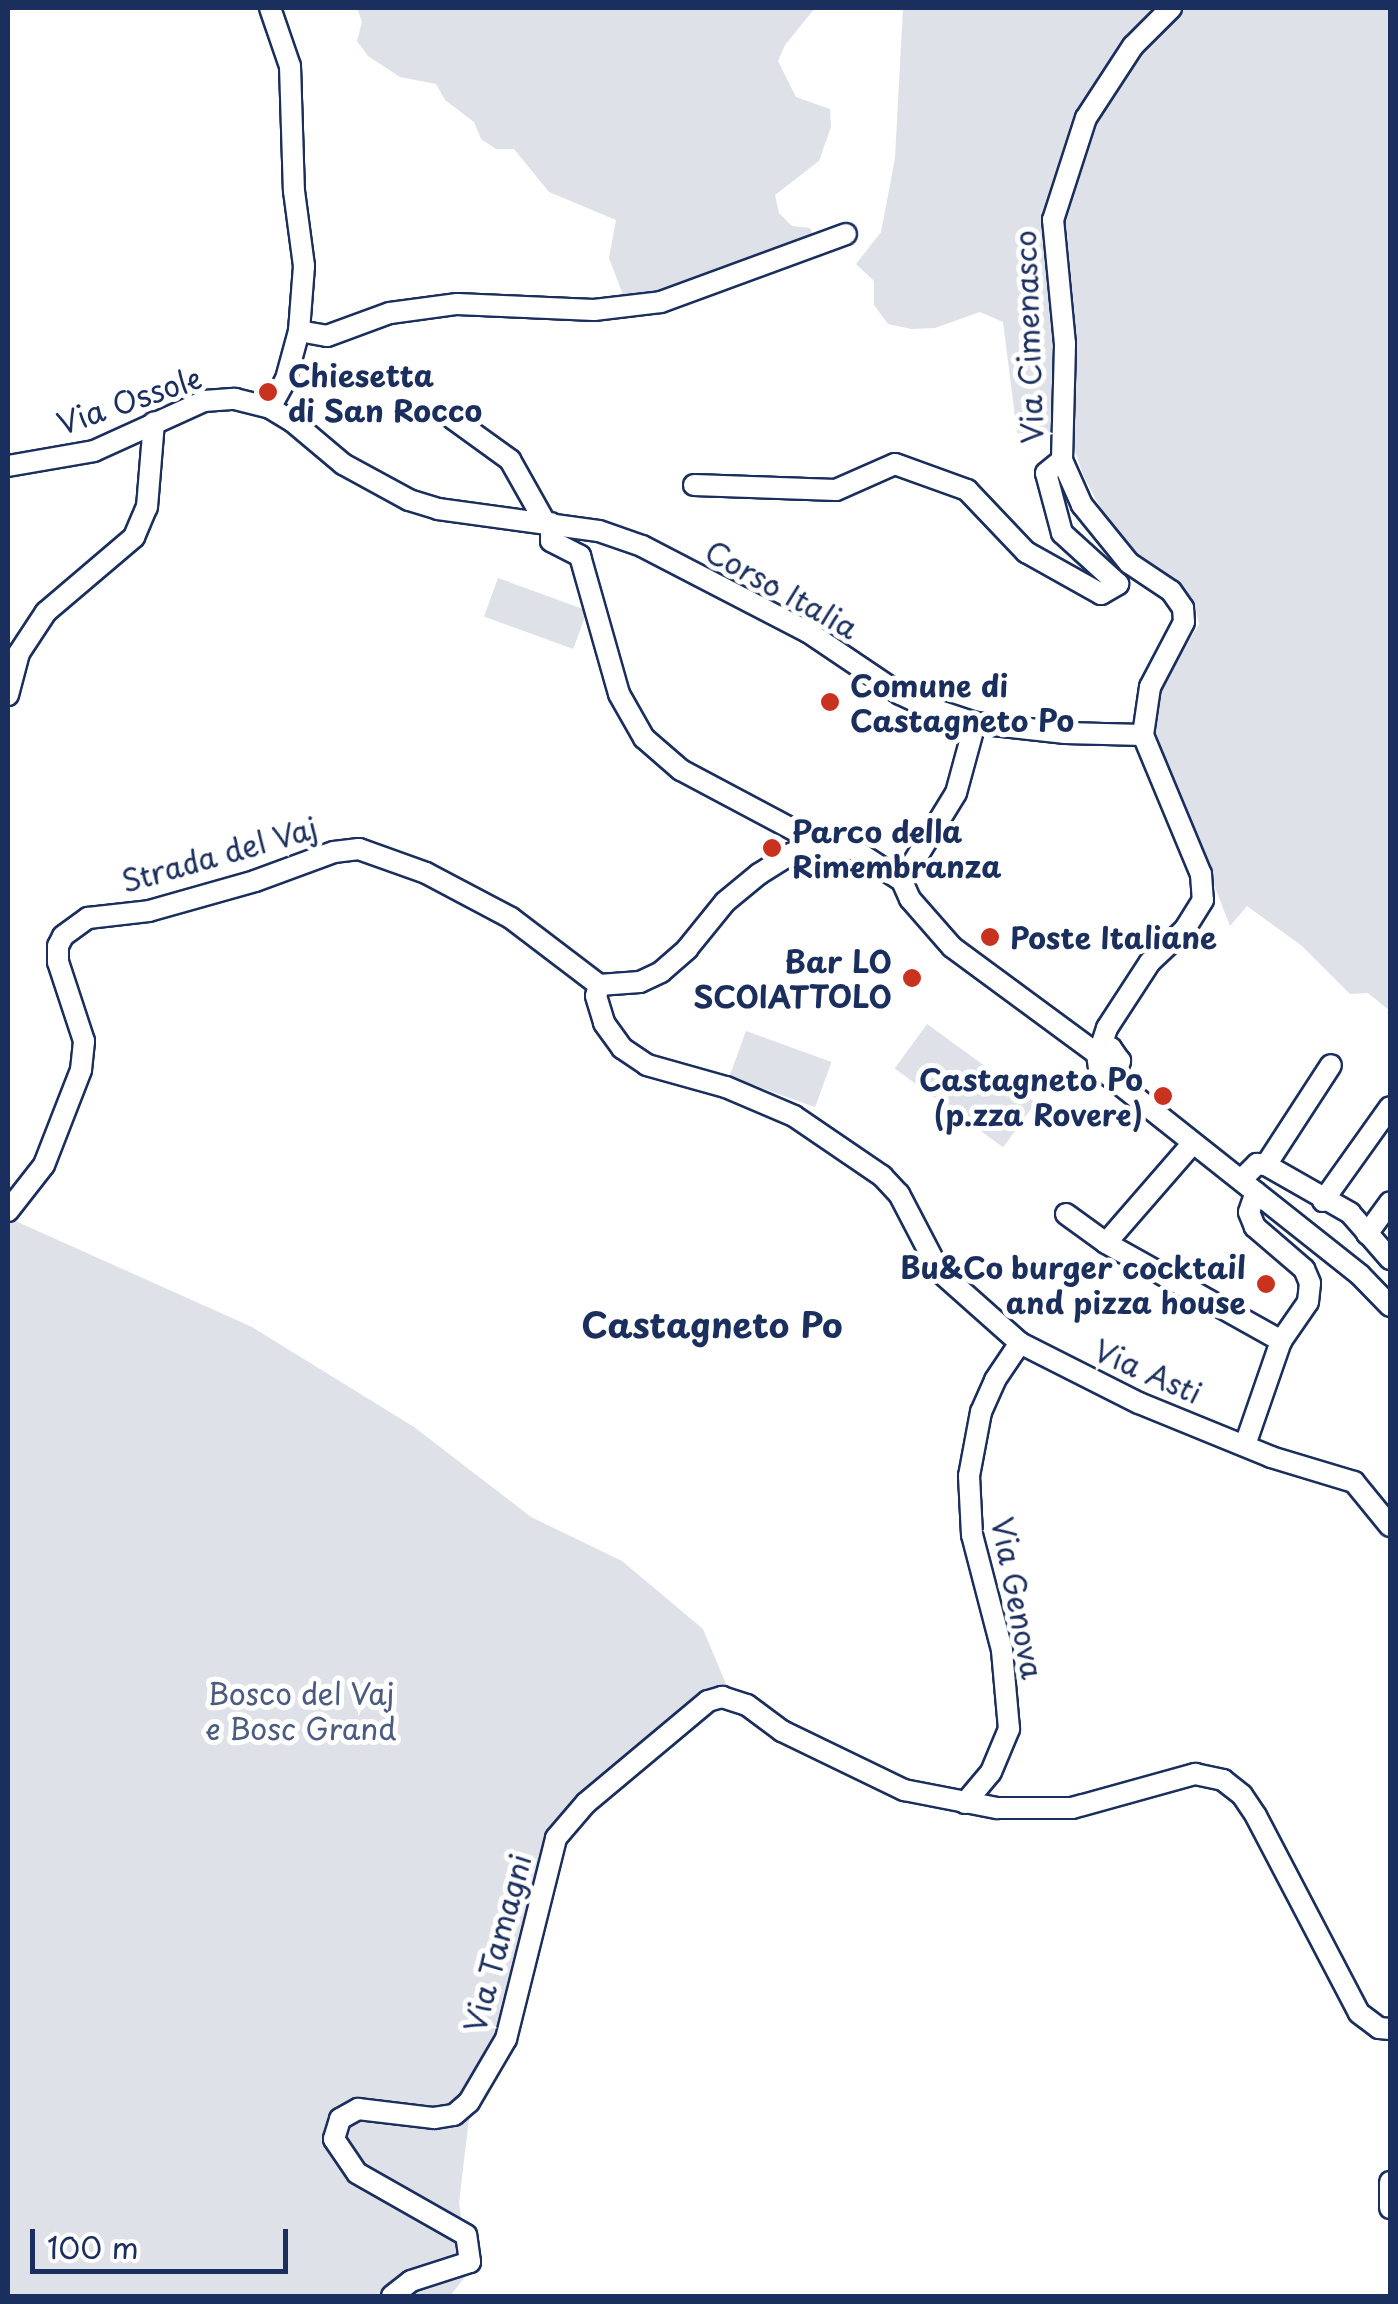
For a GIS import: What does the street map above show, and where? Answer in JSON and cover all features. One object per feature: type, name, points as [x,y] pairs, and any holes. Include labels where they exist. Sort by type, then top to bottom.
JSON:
[{"type":"street","points":[[270,8],[290,66],[294,191],[304,266],[299,331],[286,379],[270,408]]},
{"type":"street","name":"Via Cimenasco","points":[[1144,735],[1150,687],[1184,622],[1183,608],[1171,591],[1129,563],[1082,506],[1062,460],[1065,344],[1053,220],[1086,118],[1134,46],[1171,8]]},
{"type":"street","points":[[299,331],[327,336],[390,313],[456,304],[594,310],[661,302],[846,234]]},
{"type":"street","name":"Via Ossole","points":[[8,466],[94,450],[204,401],[236,399],[270,408]]},
{"type":"street","name":"Corso Italia","points":[[270,408],[316,439],[344,464],[409,500],[438,509],[599,531],[642,546],[808,632],[900,694],[975,723],[1065,733],[1144,735]]},
{"type":"street","points":[[452,418],[510,460],[548,522],[550,540],[580,556],[619,694],[644,738],[681,770],[826,847]]},
{"type":"street","points":[[8,695],[20,653],[46,612],[134,537],[147,507],[154,422]]},
{"type":"street","name":"Via Cimenasco","points":[[694,485],[836,490],[896,464],[967,490],[1026,552],[1102,594],[1118,584],[1062,533],[1046,473],[1062,460]]},
{"type":"street","points":[[902,880],[956,793],[975,723]]},
{"type":"street","points":[[1108,1058],[1117,1018],[1150,962],[1200,910],[1204,890],[1158,762],[1144,735]]},
{"type":"street","points":[[599,985],[640,982],[660,972],[687,949],[724,902],[793,854],[826,847],[853,850],[902,880],[910,899],[952,946],[1108,1058],[1140,1098],[1192,1144],[1360,1275],[1390,1306]]},
{"type":"street","name":"Strada del Vaj","points":[[8,1210],[44,1165],[81,1070],[84,1041],[58,962],[58,946],[62,936],[88,918],[149,910],[255,881],[334,852],[359,849],[426,874],[511,918],[599,985]]},
{"type":"street","name":"Via Asti","points":[[599,985],[596,996],[604,1022],[622,1048],[634,1057],[794,1116],[882,1176],[899,1194],[939,1272],[1020,1343],[1139,1403],[1354,1482],[1390,1526]]},
{"type":"street","points":[[1266,1166],[1331,1065]]},
{"type":"street","points":[[1323,1202],[1390,1107]]},
{"type":"street","points":[[1106,1243],[1192,1144]]},
{"type":"street","points":[[1245,1445],[1281,1341],[1308,1302],[1310,1283],[1304,1269],[1254,1226],[1248,1186],[1257,1164],[1350,1213],[1390,1259]]},
{"type":"street","points":[[1367,1234],[1390,1202]]},
{"type":"street","points":[[1066,1214],[1106,1243],[1281,1341]]},
{"type":"street","name":"Via Genova","points":[[965,1803],[991,1772],[1010,1729],[1002,1650],[972,1535],[969,1476],[981,1412],[995,1380],[1020,1343]]},
{"type":"street","name":"Via Tamagni","points":[[392,2296],[412,2281],[470,2262],[466,2235],[357,2173],[334,2139],[340,2118],[358,2110],[434,2118],[454,2115],[469,2102],[506,2039],[556,1838],[586,1803],[677,1724],[708,1700],[722,1697],[748,1706],[782,1731],[904,1790],[965,1803]]},
{"type":"street","points":[[965,1803],[998,1808],[1072,1808],[1195,1774],[1223,1780],[1242,1795],[1256,1816],[1310,1927],[1359,2013],[1379,2028],[1390,2029]]},
{"type":"street","points":[[1390,2182],[1390,2208]]},
{"type":"green space","points":[[357,8],[815,8],[785,45],[778,61],[796,97],[830,109],[831,127],[819,161],[775,195],[779,213],[792,226],[810,228],[814,237],[663,291],[623,295],[609,258],[616,220],[549,192],[514,149],[496,149],[481,139],[474,122],[445,100],[436,84],[400,77],[368,56],[357,41],[362,22]]},
{"type":"green space","points":[[903,8],[1390,8],[1390,1011],[1368,993],[1350,994],[1302,946],[1247,906],[1230,926],[1153,728],[1158,692],[1199,624],[1195,605],[1177,584],[1118,540],[1084,477],[1069,434],[1017,433],[1003,322],[980,312],[935,328],[911,329],[888,324],[874,305],[874,281],[856,264],[881,232],[895,158]]},
{"type":"green space","points":[[498,578],[587,610],[573,649],[484,617]]},
{"type":"green space","points":[[927,1024],[1035,1103],[1003,1147],[895,1068]]},
{"type":"green space","points":[[746,1031],[832,1062],[815,1107],[730,1076]]},
{"type":"green space","name":"Bosco del Vaj e Bosc Grand","points":[[11,1219],[252,1327],[414,1427],[531,1517],[622,1561],[703,1629],[732,1698],[663,1745],[600,1798],[552,1865],[533,1933],[524,2017],[470,2110],[459,2203],[469,2272],[450,2296],[8,2296]]},
{"type":"place","name":"Chiesetta di San Rocco","points":[[268,392]]},
{"type":"place","name":"Comune di Castagneto Po","points":[[830,702]]},
{"type":"place","name":"Parco della Rimembranza","points":[[772,848]]},
{"type":"place","name":"Poste Italiane","points":[[990,937]]},
{"type":"place","name":"Bar LO SCOIATTOLO","points":[[912,978]]},
{"type":"place","name":"Castagneto Po (p.zza Rovere)","points":[[1163,1096]]},
{"type":"place","name":"Bu&Co burger cocktail and pizza house","points":[[1266,1284]]},
{"type":"district","name":"Castagneto Po","points":[[712,1324]]}]
